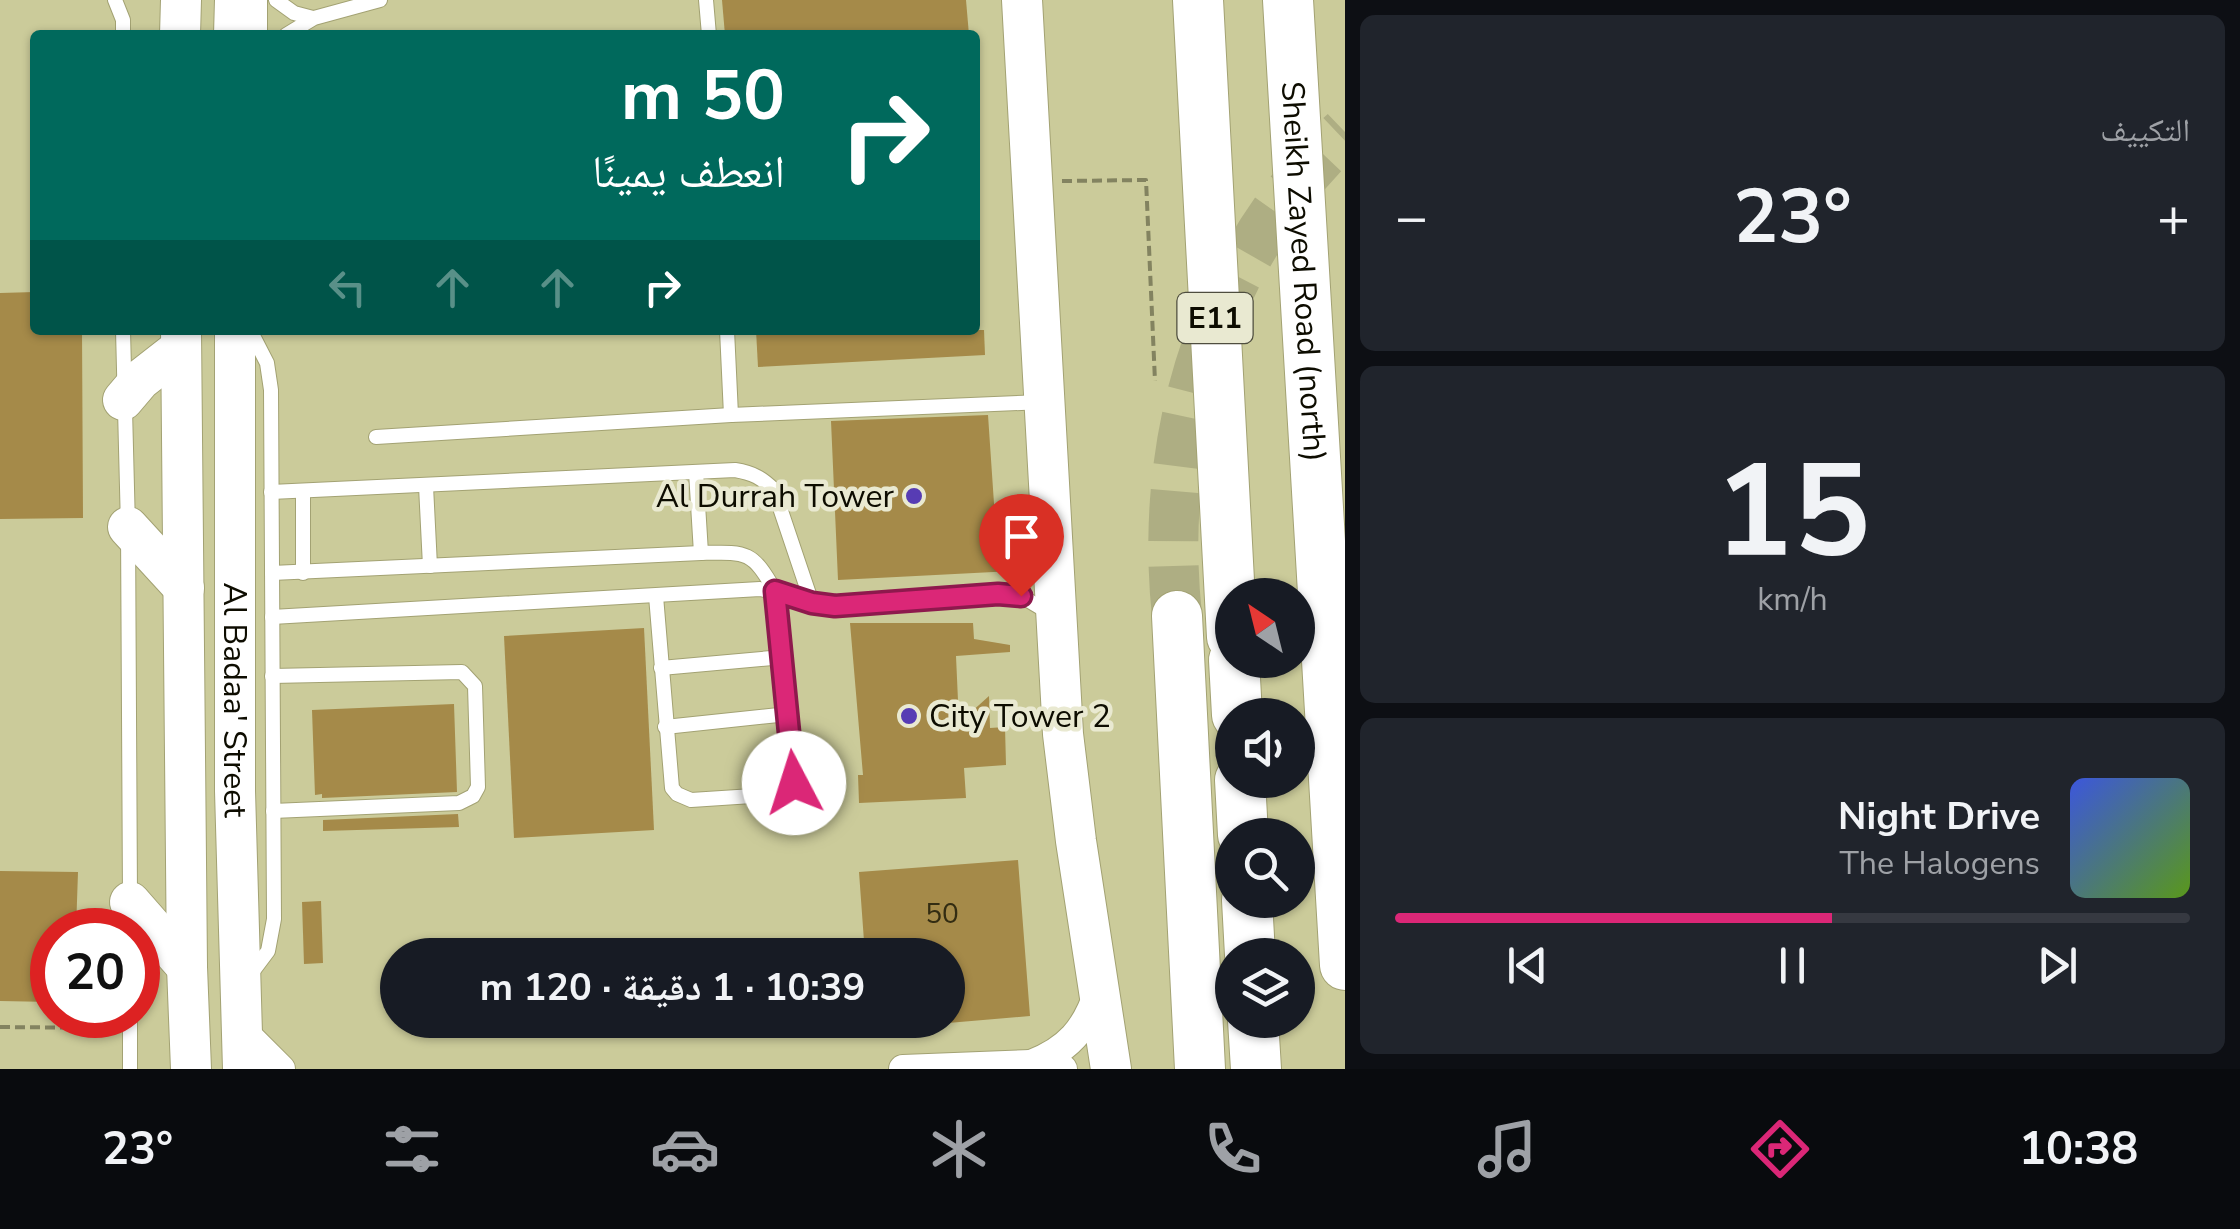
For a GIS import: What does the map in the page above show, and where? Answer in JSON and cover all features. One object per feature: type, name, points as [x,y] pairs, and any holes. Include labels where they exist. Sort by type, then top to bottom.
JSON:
[{"type":"highway","name":"E11","points":[[1198,0],[1229,578]]},
{"type":"highway","name":"Sheikh Zayed Road (north)","points":[[1288,0],[1345,965]]},
{"type":"highway","points":[[1176,616],[1200,1069]]},
{"type":"highway","points":[[1254,1038],[1256,1069]]},
{"type":"main road","points":[[234,30],[235,0]]},
{"type":"main road","points":[[1022,0],[1055,620],[1071,805],[1111,1069]]},
{"type":"main road","name":"Al Badaa' Street","points":[[234,335],[235,791],[242,1049]]},
{"type":"main road","points":[[123,400],[181,339]]},
{"type":"main road","name":"Al Badaa' Street","points":[[181,339],[191,1069]]},
{"type":"main road","points":[[128,527],[184,588]]},
{"type":"main road","points":[[160,943],[187,967]]},
{"type":"street","points":[[1032,1066],[1059,1051],[1082,1030],[1100,986]]},
{"type":"street","points":[[242,1049],[281,1069]]},
{"type":"street","points":[[903,1069],[1063,1069]]},
{"type":"lane","points":[[116,0],[124,30]]},
{"type":"lane","points":[[260,0],[260,30]]},
{"type":"lane","points":[[276,0],[294,13],[314,18]]},
{"type":"lane","points":[[294,30],[314,18],[380,0]]},
{"type":"lane","points":[[706,0],[709,30]]},
{"type":"lane","points":[[123,335],[130,908]]},
{"type":"lane","points":[[240,988],[263,960],[274,931],[270,377],[263,350],[253,335]]},
{"type":"lane","points":[[727,335],[730,415]]},
{"type":"lane","points":[[376,438],[730,415],[1044,402]]},
{"type":"lane","points":[[696,472],[701,553]]},
{"type":"lane","points":[[272,492],[750,472],[774,490],[812,603]]},
{"type":"lane","points":[[426,486],[430,566]]},
{"type":"lane","points":[[302,492],[303,572]]},
{"type":"lane","points":[[272,574],[701,553],[736,552],[751,556],[775,591],[794,783],[790,790],[776,796],[691,800],[677,794],[669,780],[656,596]]},
{"type":"lane","points":[[272,617],[775,591],[835,606],[998,594],[1026,599],[1055,620]]},
{"type":"lane","points":[[661,668],[782,657]]},
{"type":"lane","points":[[272,676],[462,672],[476,686],[478,786],[473,796],[460,803],[273,811]]},
{"type":"lane","points":[[665,726],[788,714]]},
{"type":"lane","points":[[130,1038],[130,1069]]},
{"type":"path","points":[[1032,181],[1146,180],[1155,382]]},
{"type":"path","points":[[0,1027],[30,1026]]},
{"type":"building","points":[[722,0],[966,0],[969,30],[725,30]]},
{"type":"building","points":[[30,292],[30,335],[82,335],[83,518],[0,519],[0,293]]},
{"type":"building","points":[[980,330],[984,330],[985,355],[758,367],[756,335],[980,335]]},
{"type":"building","name":"Al Durrah Tower","points":[[988,415],[996,533],[1028,529],[1031,584],[1013,585],[1013,571],[838,580],[831,421]]},
{"type":"building","name":"City Tower 2","points":[[850,623],[973,623],[974,639],[1010,645],[1010,652],[956,656],[959,723],[989,696],[990,728],[1005,727],[1006,765],[964,768],[966,798],[859,803],[858,775],[863,775]]},
{"type":"building","points":[[644,628],[654,830],[514,838],[504,636]]},
{"type":"building","points":[[454,704],[457,792],[322,798],[322,794],[315,795],[312,710]]},
{"type":"building","points":[[458,814],[459,827],[323,831],[323,820]]},
{"type":"building","points":[[1018,860],[1030,1016],[965,1022],[965,938],[864,938],[859,872]]},
{"type":"building","points":[[0,871],[78,872],[77,908],[30,908],[30,1002],[0,1001]]},
{"type":"building","points":[[321,901],[323,963],[304,964],[302,902]]},
{"type":"tunnel","points":[[1177,616],[1173,549],[1177,482],[1187,417],[1204,354],[1228,293],[1260,235],[1299,181],[1345,132]]},
{"type":"place","name":"Al Durrah Tower","points":[[914,496]]},
{"type":"place","name":"City Tower 2","points":[[909,716]]},
{"type":"route","points":[[794,783],[775,591],[835,606],[998,594],[1021,596]]}]
